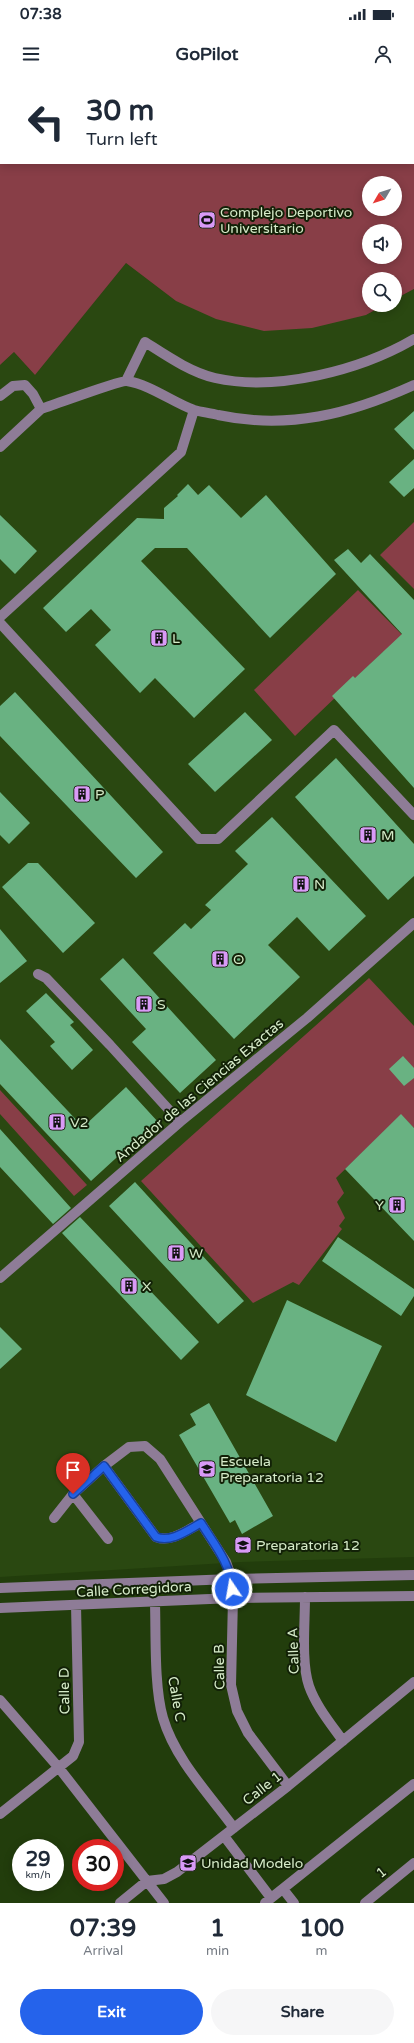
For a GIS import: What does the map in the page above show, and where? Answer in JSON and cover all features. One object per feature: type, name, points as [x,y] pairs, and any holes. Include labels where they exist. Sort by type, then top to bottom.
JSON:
[{"type":"street","points":[[126,381],[145,342],[188,368],[214,378],[242,382],[288,381],[346,368],[398,348],[414,339]]},
{"type":"street","points":[[0,447],[41,409],[126,381],[154,391],[194,410],[234,418],[288,422],[334,413],[382,400],[414,385]]},
{"type":"street","points":[[0,396],[13,386],[25,385],[33,394],[41,409]]},
{"type":"street","points":[[0,617],[181,452],[194,410]]},
{"type":"street","points":[[0,623],[199,839],[218,839],[334,730],[414,815]]},
{"type":"street","name":"Andador de las Ciencias Exactas","points":[[0,1278],[180,1122],[302,1022],[414,923]]},
{"type":"street","points":[[38,974],[46,978],[68,1000],[180,1122]]},
{"type":"street","name":"Calle B","points":[[54,1518],[73,1494],[104,1466],[129,1447],[145,1446],[160,1459],[226,1562],[232,1579],[231,1685],[237,1711],[248,1733],[288,1786]]},
{"type":"street","points":[[104,1466],[156,1537],[163,1540],[170,1539],[201,1523]]},
{"type":"street","points":[[73,1494],[108,1539]]},
{"type":"street","name":"Calle Corregidora","points":[[0,1588],[232,1579],[414,1575]]},
{"type":"street","name":"Calle Corregidora","points":[[0,1608],[155,1603],[233,1598],[414,1596]]},
{"type":"street","name":"Calle A","points":[[305,1598],[305,1666],[309,1686],[317,1703],[343,1741]]},
{"type":"street","name":"Calle C","points":[[155,1603],[159,1695],[163,1718],[172,1742],[185,1763],[234,1828]]},
{"type":"street","name":"Calle D","points":[[59,1768],[73,1756],[79,1742],[76,1606]]},
{"type":"street","name":"Calle 1","points":[[120,1903],[147,1882],[164,1878],[177,1872],[288,1786],[414,1682]]},
{"type":"street","points":[[2,1703],[59,1768],[164,1903]]},
{"type":"street","points":[[0,1814],[59,1768]]},
{"type":"street","points":[[224,1836],[268,1900],[412,1790]]},
{"type":"street","name":"1","points":[[364,1903],[414,1864]]},
{"type":"street","points":[[283,1889],[294,1903]]},
{"type":"shaded area","name":"Complejo Deportivo Universitario","points":[[0,164],[414,164],[414,289],[402,295],[402,272],[362,272],[362,312],[371,312],[366,315],[312,328],[264,331],[216,319],[176,301],[126,263],[35,375],[14,352],[0,365]]},
{"type":"shaded area","points":[[126,263],[176,301],[366,315],[371,312],[402,312],[402,295],[414,289],[414,1557],[241,1562],[0,1577],[0,365],[14,352],[35,375]]},
{"type":"shaded area","points":[[414,522],[414,589],[380,555]]},
{"type":"shaded area","points":[[358,590],[414,647],[383,652],[295,736],[254,690]]},
{"type":"shaded area","points":[[369,978],[414,1026],[414,1128],[401,1115],[336,1178],[344,1193],[337,1202],[345,1218],[339,1226],[342,1229],[299,1285],[293,1282],[253,1303],[141,1181]]},
{"type":"shaded area","points":[[0,1090],[87,1185],[74,1196],[0,1114]]},
{"type":"building","points":[[414,411],[414,450],[394,429]]},
{"type":"building","points":[[414,459],[414,488],[404,497],[389,482]]},
{"type":"building","points":[[188,484],[198,495],[209,485],[241,518],[266,495],[336,574],[270,638],[187,548],[155,548],[141,561],[245,669],[194,718],[155,678],[140,693],[95,645],[111,630],[91,609],[66,632],[43,608],[137,518],[164,519],[164,508],[178,496],[177,495]]},
{"type":"building","points":[[0,515],[37,551],[15,574],[0,559]]},
{"type":"building","points":[[348,549],[361,563],[370,554],[414,600],[414,788],[332,696],[353,676],[355,678],[402,634],[334,560]]},
{"type":"building","name":"P","points":[[15,692],[163,852],[136,878],[0,736],[0,706]]},
{"type":"building","points":[[245,712],[272,740],[215,792],[188,764]]},
{"type":"building","name":"M","points":[[336,758],[414,844],[414,876],[388,900],[295,797]]},
{"type":"building","points":[[0,792],[30,823],[9,844],[0,835]]},
{"type":"building","points":[[272,817],[366,916],[329,951],[297,917],[268,945],[300,977],[234,1039],[153,953],[185,923],[191,929],[211,910],[205,905],[248,864],[235,851]]},
{"type":"building","points":[[28,863],[38,863],[95,923],[63,953],[2,887]]},
{"type":"building","points":[[0,929],[27,961],[0,983]]},
{"type":"building","name":"S","points":[[123,958],[216,1060],[180,1093],[132,1042],[146,1029],[100,979]]},
{"type":"building","points":[[46,993],[74,1022],[70,1025],[93,1050],[72,1070],[50,1046],[55,1042],[26,1011]]},
{"type":"building","name":"V2","points":[[0,1039],[83,1127],[126,1087],[159,1123],[128,1150],[127,1148],[91,1181],[0,1084]]},
{"type":"building","points":[[403,1056],[414,1068],[414,1078],[404,1086],[389,1069]]},
{"type":"building","name":"Y","points":[[401,1114],[414,1128],[414,1241],[345,1169]]},
{"type":"building","points":[[0,1129],[71,1208],[53,1224],[0,1167]]},
{"type":"building","name":"W","points":[[135,1182],[244,1301],[218,1324],[109,1206]]},
{"type":"building","name":"X","points":[[80,1217],[199,1342],[181,1360],[62,1233]]},
{"type":"building","points":[[338,1237],[414,1289],[414,1296],[401,1316],[322,1261]]},
{"type":"building","points":[[287,1300],[382,1346],[336,1442],[246,1395]]},
{"type":"building","points":[[0,1327],[22,1349],[0,1369]]},
{"type":"building","points":[[209,1403],[273,1516],[242,1534],[235,1520],[230,1523],[179,1435],[196,1425],[190,1414]]},
{"type":"place","name":"Complejo Deportivo Universitario","points":[[207,220]]},
{"type":"place","name":"L","points":[[159,638]]},
{"type":"place","name":"P","points":[[82,794]]},
{"type":"place","name":"M","points":[[368,835]]},
{"type":"place","name":"N","points":[[301,884]]},
{"type":"place","name":"O","points":[[220,959]]},
{"type":"place","name":"S","points":[[144,1004]]},
{"type":"place","name":"V2","points":[[57,1122]]},
{"type":"place","name":"Y","points":[[397,1205]]},
{"type":"place","name":"W","points":[[176,1253]]},
{"type":"place","name":"X","points":[[129,1286]]},
{"type":"place","name":"Escuela Preparatoria 12","points":[[207,1469]]},
{"type":"place","name":"Preparatoria 12","points":[[243,1545]]},
{"type":"place","name":"Unidad Modelo","points":[[188,1863]]},
{"type":"route","points":[[73,1494],[104,1466],[156,1537],[163,1540],[170,1539],[201,1523],[226,1562],[232,1579],[232,1589]]}]
